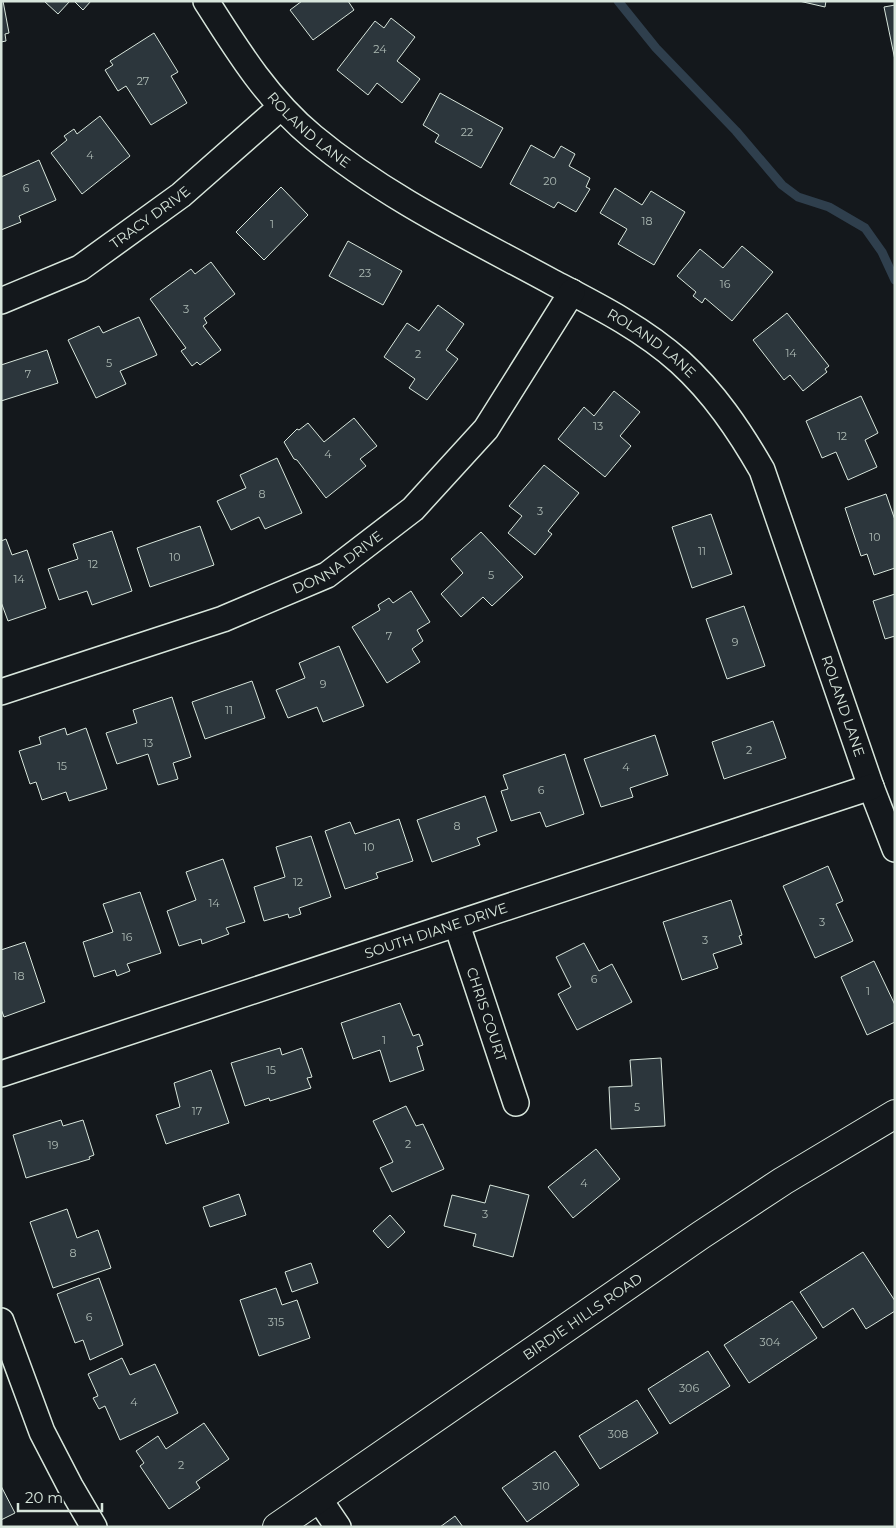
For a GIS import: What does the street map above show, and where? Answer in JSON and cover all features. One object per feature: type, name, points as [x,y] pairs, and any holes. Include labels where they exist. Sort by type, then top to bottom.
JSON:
[{"type":"main road","name":"BIRDIE HILLS ROAD","points":[[277,1527],[701,1235],[783,1181],[895,1114]]},
{"type":"street","name":"ROLAND LANE","points":[[206,1],[249,66],[281,107],[313,136],[389,192],[631,325],[679,361],[710,393],[741,433],[762,470],[871,787],[895,849]]},
{"type":"street","name":"TRACY DRIVE","points":[[1,301],[80,268],[181,194],[281,107]]},
{"type":"street","name":"DONNA DRIVE","points":[[1,692],[223,619],[327,575],[413,509],[486,429],[572,292]]},
{"type":"street","name":"SOUTH DIANE DRIVE","points":[[1,1074],[871,787]]},
{"type":"street","name":"CHRIS COURT","points":[[457,925],[516,1103]]},
{"type":"street","points":[[1,1321],[42,1432],[94,1527]]},
{"type":"street","points":[[319,1499],[338,1527]]},
{"type":"building","points":[[3,1],[9,33],[5,34],[6,41],[1,42],[1,2]]},
{"type":"building","points":[[44,1],[70,1],[58,14]]},
{"type":"building","points":[[74,1],[91,1],[83,10]]},
{"type":"building","points":[[302,1],[348,1],[354,10],[313,40],[290,10]]},
{"type":"building","points":[[799,1],[826,1],[825,7]]},
{"type":"building","points":[[895,5],[895,60],[884,7]]},
{"type":"building","points":[[391,18],[415,37],[397,61],[420,79],[402,103],[377,83],[368,95],[337,70],[375,21],[384,28]]},
{"type":"building","points":[[154,33],[178,72],[171,76],[187,103],[151,125],[126,86],[118,91],[105,70],[113,65],[110,61]]},
{"type":"building","points":[[440,93],[503,128],[481,168],[435,142],[439,135],[423,125]]},
{"type":"building","points":[[100,116],[130,156],[82,194],[51,153],[67,140],[64,136],[74,129],[77,134]]},
{"type":"building","points":[[531,145],[554,158],[561,146],[575,154],[569,166],[590,178],[586,187],[590,189],[576,212],[558,202],[554,208],[510,184]]},
{"type":"building","points":[[39,160],[56,200],[19,216],[21,222],[1,230],[1,177]]},
{"type":"building","points":[[281,187],[308,215],[264,260],[236,232]]},
{"type":"building","points":[[615,188],[642,205],[651,191],[685,212],[654,265],[618,244],[627,229],[600,213]]},
{"type":"building","points":[[348,241],[402,271],[383,305],[329,276]]},
{"type":"building","points":[[742,246],[773,272],[732,321],[705,298],[702,303],[693,296],[696,292],[677,276],[700,249],[723,268]]},
{"type":"building","points":[[211,262],[235,294],[204,318],[207,323],[203,326],[221,350],[200,365],[197,362],[192,366],[181,351],[186,348],[150,299],[191,269],[195,274]]},
{"type":"building","points":[[438,305],[464,324],[446,350],[458,359],[427,400],[409,388],[415,379],[384,357],[407,323],[419,331]]},
{"type":"building","points":[[787,313],[829,366],[825,369],[827,372],[803,391],[790,375],[784,380],[753,340]]},
{"type":"building","points":[[139,317],[157,355],[120,371],[126,384],[96,398],[68,340],[99,326],[103,333]]},
{"type":"building","points":[[47,350],[58,383],[1,401],[1,365]]},
{"type":"building","points":[[614,391],[640,412],[620,436],[631,446],[605,477],[558,439],[584,407],[594,416]]},
{"type":"building","points":[[861,396],[878,433],[865,440],[877,467],[848,480],[836,452],[822,458],[806,421]]},
{"type":"building","points":[[354,418],[377,446],[360,459],[366,466],[326,498],[297,460],[294,459],[284,442],[297,429],[299,430],[308,423],[324,442]]},
{"type":"building","points":[[277,458],[302,513],[265,529],[259,517],[231,530],[217,501],[246,488],[240,475]]},
{"type":"building","points":[[544,465],[579,493],[548,531],[552,534],[535,555],[508,533],[522,516],[509,506]]},
{"type":"building","points":[[886,494],[895,520],[895,568],[874,575],[867,554],[861,556],[845,508]]},
{"type":"building","points":[[711,514],[732,574],[692,588],[672,527]]},
{"type":"building","points":[[200,526],[214,565],[150,587],[137,548]]},
{"type":"building","points":[[112,531],[132,591],[92,605],[87,591],[59,600],[48,569],[78,559],[73,544]]},
{"type":"building","points":[[481,532],[523,577],[492,606],[483,597],[461,617],[441,594],[463,573],[451,559]]},
{"type":"building","points":[[6,539],[12,555],[27,550],[46,608],[8,621],[1,602],[1,541]]},
{"type":"building","points":[[411,591],[430,622],[417,630],[423,641],[412,649],[420,662],[387,683],[352,627],[380,610],[378,605],[389,598],[393,603]]},
{"type":"building","points":[[895,594],[895,636],[885,639],[873,601]]},
{"type":"building","points":[[744,606],[765,666],[727,679],[706,619]]},
{"type":"building","points":[[339,646],[364,706],[323,722],[317,707],[288,718],[276,690],[305,678],[299,663]]},
{"type":"building","points":[[252,681],[265,718],[205,739],[192,702]]},
{"type":"building","points":[[172,697],[191,757],[173,763],[178,779],[158,785],[148,754],[117,764],[106,733],[137,723],[133,710]]},
{"type":"building","points":[[773,721],[786,758],[724,779],[712,742]]},
{"type":"building","points":[[65,728],[67,735],[86,728],[107,789],[69,801],[66,792],[42,800],[36,782],[30,784],[19,751],[41,744],[39,737]]},
{"type":"building","points":[[655,735],[668,775],[630,788],[633,797],[601,807],[584,759]]},
{"type":"building","points":[[565,754],[584,814],[546,827],[540,812],[511,821],[501,791],[508,789],[503,775]]},
{"type":"building","points":[[485,796],[497,831],[477,838],[480,845],[432,862],[417,820]]},
{"type":"building","points":[[399,819],[413,861],[376,873],[378,878],[345,889],[325,831],[350,822],[355,834]]},
{"type":"building","points":[[311,836],[331,897],[299,908],[301,914],[289,918],[288,914],[264,921],[254,887],[285,877],[276,847]]},
{"type":"building","points":[[223,859],[245,922],[226,928],[229,934],[202,944],[201,939],[179,946],[167,911],[196,900],[186,872]]},
{"type":"building","points":[[828,866],[843,901],[836,904],[853,941],[815,958],[783,886]]},
{"type":"building","points":[[140,892],[161,953],[127,964],[130,971],[117,976],[115,970],[94,977],[83,942],[113,932],[103,904]]},
{"type":"building","points":[[731,900],[742,935],[739,936],[742,944],[713,954],[718,968],[682,980],[663,922]]},
{"type":"building","points":[[25,942],[45,1002],[4,1017],[1,1009],[1,950]]},
{"type":"building","points":[[584,943],[599,971],[612,964],[632,1002],[577,1030],[558,994],[571,987],[556,957]]},
{"type":"building","points":[[874,961],[895,1005],[895,1022],[867,1035],[841,977]]},
{"type":"building","points":[[400,1003],[413,1036],[419,1034],[423,1045],[417,1047],[424,1070],[390,1082],[380,1050],[353,1059],[341,1023]]},
{"type":"building","points":[[280,1048],[282,1055],[302,1048],[312,1077],[307,1078],[311,1088],[270,1101],[269,1098],[245,1106],[231,1063]]},
{"type":"building","points":[[661,1058],[665,1126],[611,1129],[609,1087],[632,1086],[630,1060]]},
{"type":"building","points":[[211,1070],[229,1123],[166,1144],[156,1115],[180,1107],[174,1083]]},
{"type":"building","points":[[406,1106],[416,1126],[423,1124],[444,1169],[392,1192],[380,1168],[393,1162],[373,1121]]},
{"type":"building","points":[[61,1120],[63,1126],[83,1120],[94,1155],[89,1157],[90,1159],[26,1178],[13,1135]]},
{"type":"building","points":[[596,1149],[620,1179],[573,1218],[548,1187]]},
{"type":"building","points":[[490,1185],[529,1195],[513,1257],[473,1246],[476,1234],[444,1226],[452,1195],[485,1203]]},
{"type":"building","points":[[239,1194],[246,1215],[210,1227],[203,1207]]},
{"type":"building","points":[[67,1209],[77,1238],[98,1230],[111,1268],[53,1288],[30,1222]]},
{"type":"building","points":[[390,1215],[405,1232],[388,1248],[373,1231]]},
{"type":"building","points":[[863,1252],[895,1301],[895,1311],[866,1329],[853,1308],[823,1328],[800,1292]]},
{"type":"building","points":[[311,1263],[318,1283],[292,1292],[285,1272]]},
{"type":"building","points":[[99,1278],[123,1345],[90,1360],[83,1340],[75,1343],[57,1294]]},
{"type":"building","points":[[276,1288],[282,1305],[297,1300],[310,1338],[259,1356],[240,1300]]},
{"type":"building","points":[[792,1301],[817,1338],[749,1383],[724,1345]]},
{"type":"building","points":[[708,1351],[730,1386],[670,1424],[648,1389]]},
{"type":"building","points":[[122,1358],[130,1375],[155,1364],[178,1413],[120,1440],[105,1406],[99,1409],[93,1398],[98,1396],[88,1374]]},
{"type":"building","points":[[637,1400],[658,1433],[600,1469],[579,1436]]},
{"type":"building","points":[[204,1423],[229,1459],[196,1482],[200,1488],[169,1509],[140,1466],[144,1463],[136,1451],[158,1436],[166,1449]]},
{"type":"building","points":[[555,1451],[579,1485],[527,1522],[502,1488]]},
{"type":"building","points":[[1,1486],[15,1513],[1,1520]]},
{"type":"building","points":[[455,1516],[463,1527],[440,1527]]},
{"type":"waterway","points":[[618,1],[656,48],[736,131],[782,185],[798,197],[829,207],[865,228],[882,252],[895,280]]}]
